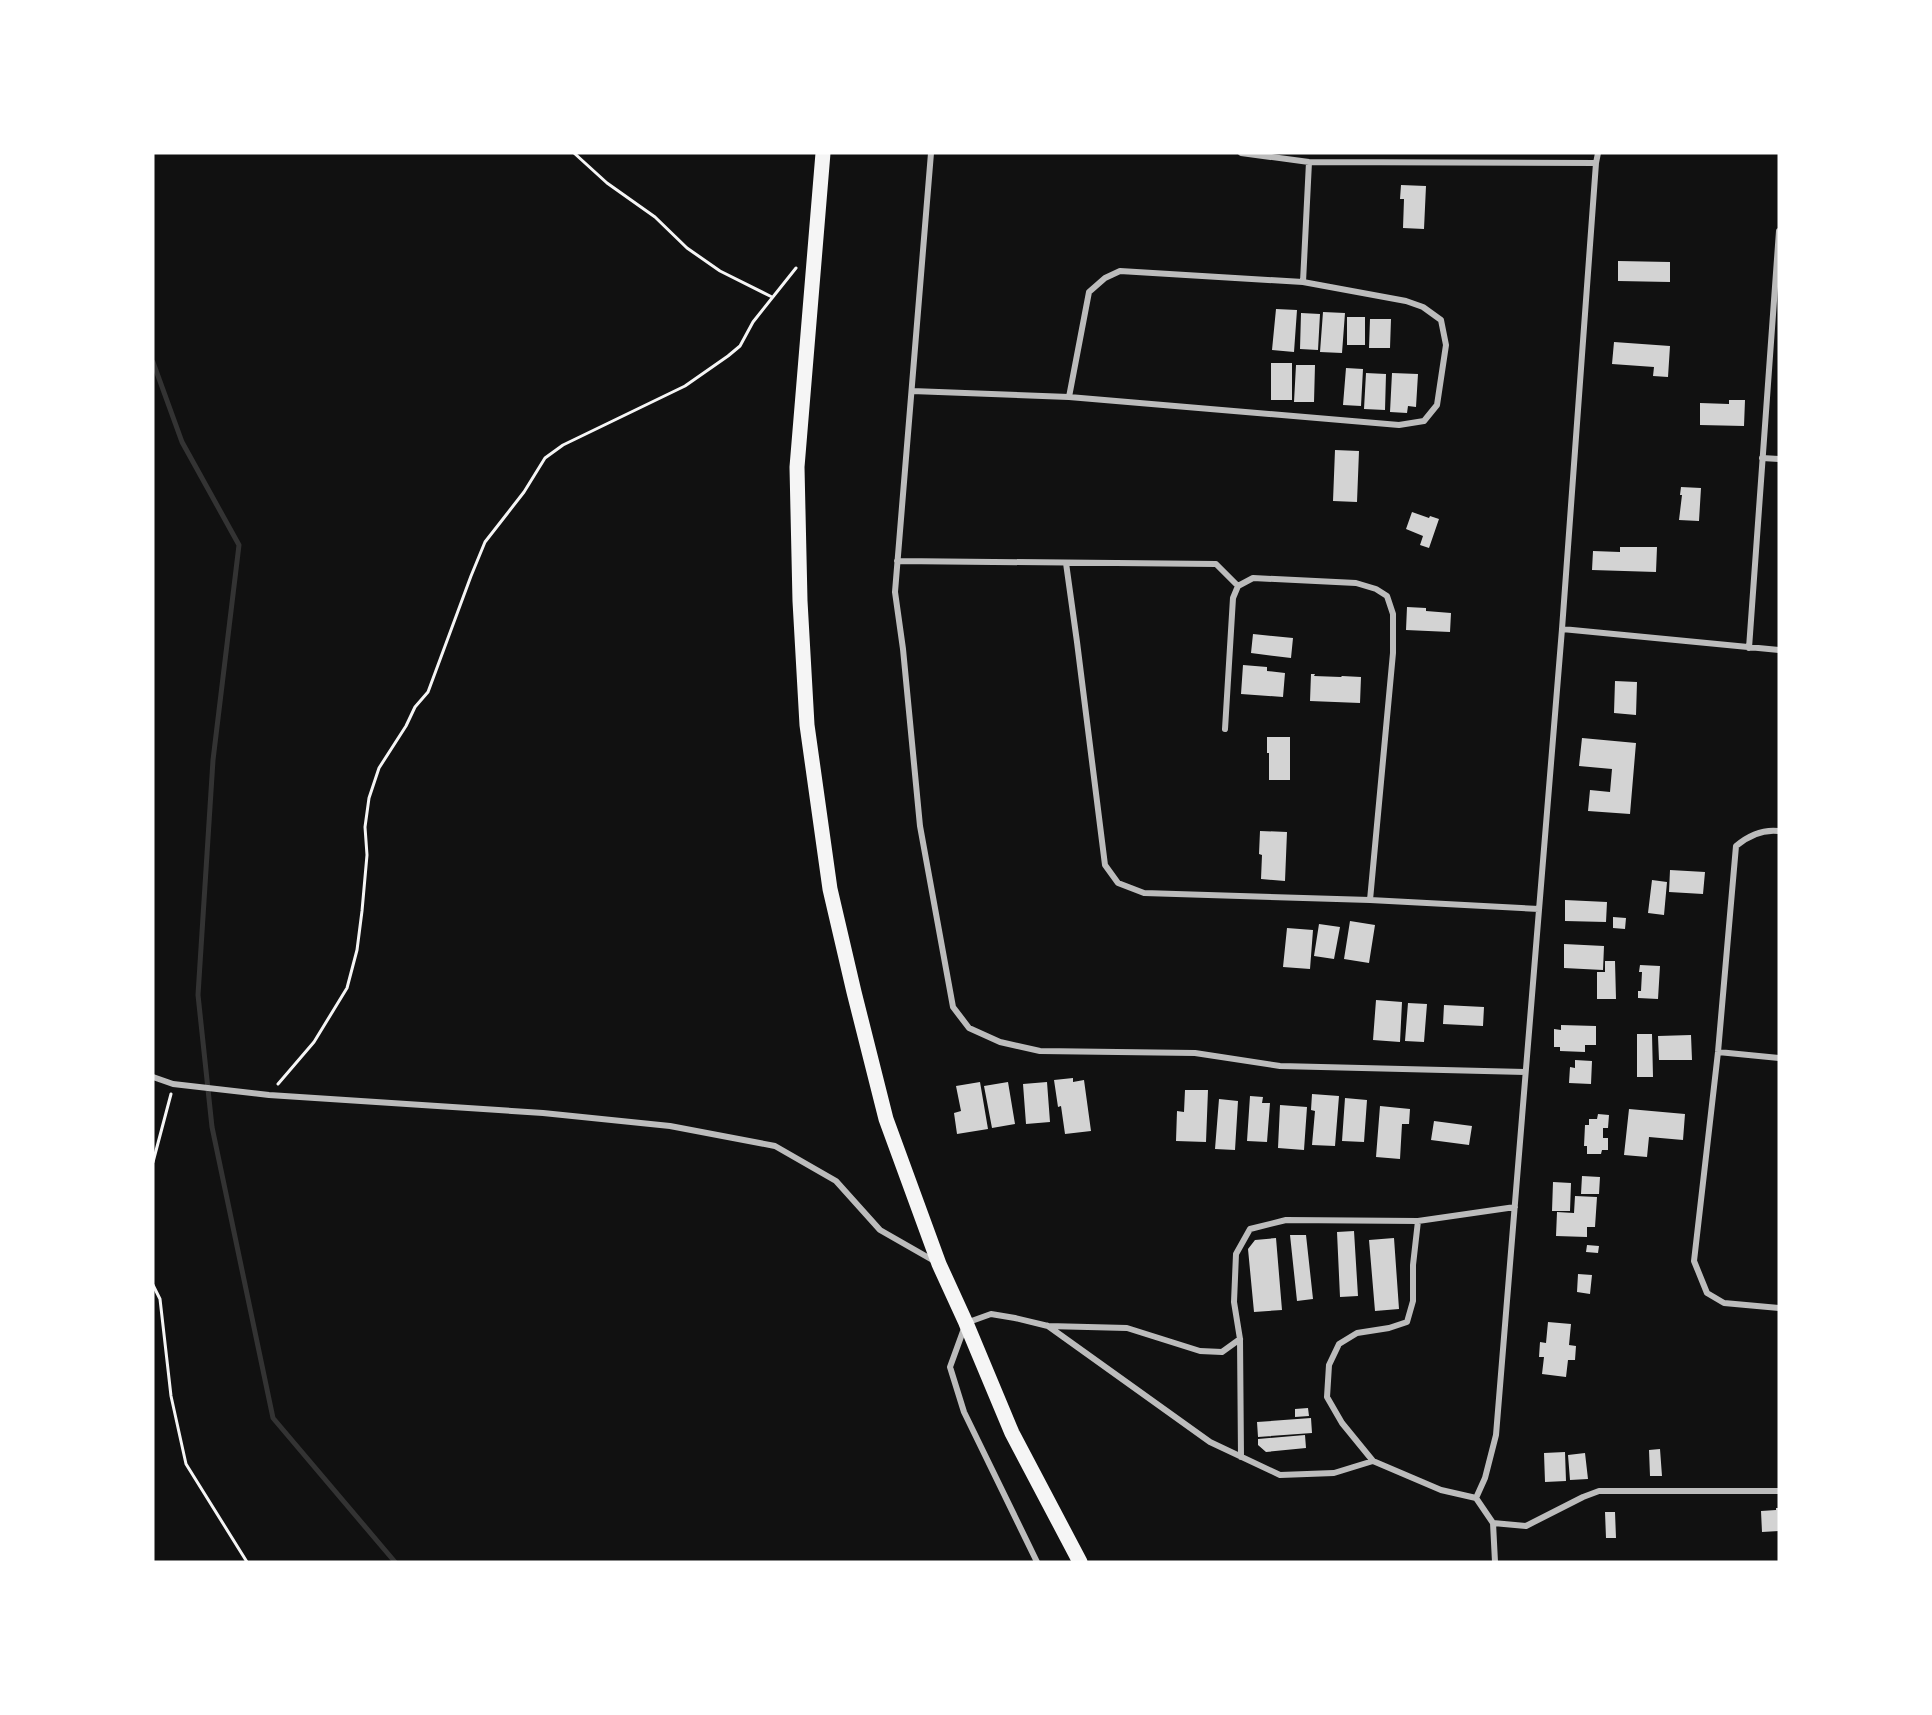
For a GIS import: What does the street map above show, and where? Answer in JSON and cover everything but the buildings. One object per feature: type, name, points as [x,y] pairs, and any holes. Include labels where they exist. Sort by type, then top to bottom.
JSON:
[{"type":"main road","points":[[823,153],[797,467],[800,601],[807,725],[830,889],[886,1119],[939,1264],[1012,1433],[1080,1562]]},
{"type":"street","points":[[931,153],[895,592],[903,649],[920,826],[952,1007],[969,1028],[1000,1042],[1040,1051],[1195,1053],[1280,1066],[1526,1072]]},
{"type":"street","points":[[1242,153],[1309,162],[1596,163]]},
{"type":"street","points":[[1476,1498],[1485,1478],[1496,1435],[1562,629],[1598,153]]},
{"type":"street","points":[[1303,282],[1309,162]]},
{"type":"street","points":[[1749,648],[1779,231]]},
{"type":"street","points":[[912,391],[1069,397],[1399,425],[1424,421],[1437,405],[1446,345],[1441,320],[1423,307],[1406,301],[1303,282],[1120,271],[1106,278],[1089,292],[1069,397]]},
{"type":"street","points":[[1769,366],[1779,366]]},
{"type":"street","points":[[1762,458],[1779,459]]},
{"type":"street","points":[[897,561],[1216,564],[1238,586]]},
{"type":"street","points":[[1066,562],[1105,865],[1118,883],[1144,893],[1370,900],[1539,909]]},
{"type":"street","points":[[1225,729],[1233,598],[1238,586],[1252,578],[1356,583],[1376,589],[1387,596],[1393,614],[1393,653],[1370,900]]},
{"type":"street","points":[[1562,629],[1779,650]]},
{"type":"street","points":[[1779,831],[1771,830],[1750,835],[1736,846],[1718,1052],[1694,1261],[1707,1293],[1724,1303],[1779,1308]]},
{"type":"street","points":[[1718,1052],[1779,1058]]},
{"type":"street","points":[[153,1077],[173,1084],[269,1095],[543,1113],[659,1124],[775,1146],[836,1182],[880,1230],[939,1264]]},
{"type":"street","points":[[1241,1457],[1240,1339],[1234,1302],[1236,1254],[1250,1229],[1286,1220],[1418,1221],[1515,1207]]},
{"type":"street","points":[[1418,1221],[1413,1265],[1413,1302],[1407,1322],[1389,1328],[1357,1333],[1339,1344],[1329,1365],[1327,1396],[1342,1423],[1373,1461],[1441,1490],[1476,1498],[1493,1523],[1495,1562]]},
{"type":"street","points":[[1037,1562],[964,1412],[950,1367],[966,1323],[991,1314],[1048,1326],[1127,1329],[1200,1351],[1222,1352],[1240,1339]]},
{"type":"street","points":[[1048,1326],[1210,1442],[1280,1475],[1334,1473],[1373,1461]]},
{"type":"street","points":[[1493,1523],[1526,1526],[1599,1491],[1779,1491]]},
{"type":"path","points":[[574,153],[607,183],[655,217],[687,248],[720,271],[772,297]]},
{"type":"path","points":[[269,1095],[314,1042],[347,988],[357,950],[362,911],[367,855],[365,828],[369,798],[379,768],[406,726],[415,706],[428,692],[485,542],[524,492],[545,458],[563,445],[685,386],[740,346],[753,322],[815,245]]},
{"type":"path","points":[[153,1162],[173,1084]]},
{"type":"path","points":[[153,1285],[160,1299],[171,1396],[186,1464],[247,1562]]},
{"type":"waterway","points":[[153,362],[182,442],[239,545],[213,760],[198,995],[212,1127],[273,1418],[395,1562]]}]
